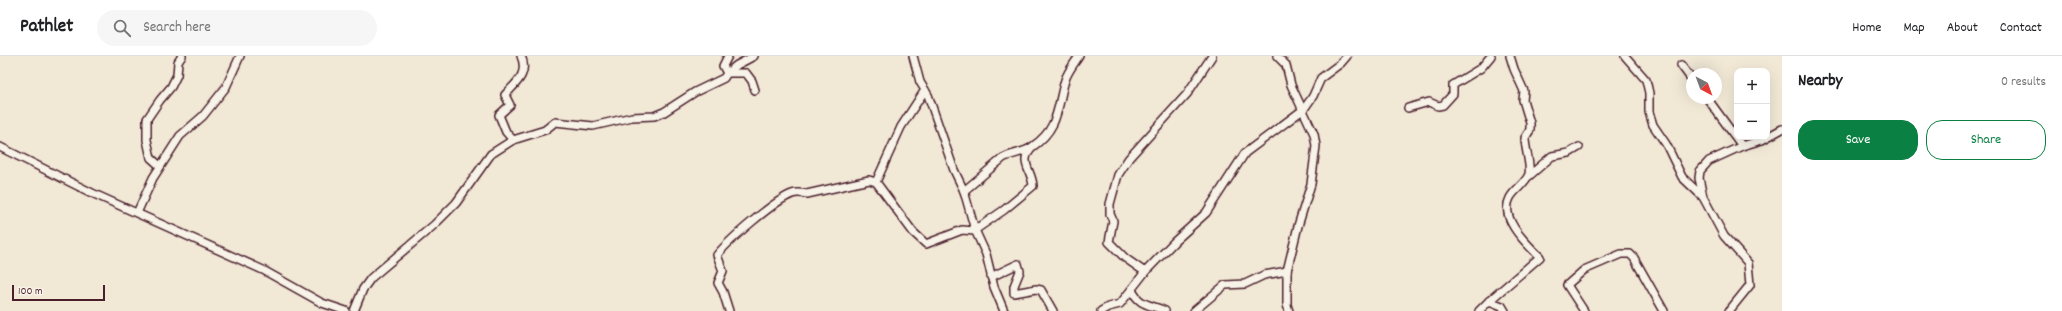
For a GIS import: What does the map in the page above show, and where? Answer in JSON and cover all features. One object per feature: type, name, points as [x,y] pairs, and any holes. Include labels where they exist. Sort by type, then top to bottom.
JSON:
[{"type":"street","points":[[160,166],[151,158],[147,140],[148,119],[160,100],[171,87],[177,74],[178,62],[182,56]]},
{"type":"street","points":[[137,213],[160,166],[180,136],[203,116],[226,88],[240,56]]},
{"type":"street","points":[[513,140],[506,132],[499,115],[510,105],[505,95],[523,74],[524,62],[521,56]]},
{"type":"street","points":[[727,73],[723,66],[728,56]]},
{"type":"street","points":[[354,311],[363,289],[371,278],[434,225],[456,203],[490,154],[513,140],[545,130],[555,122],[593,126],[632,117],[654,116],[664,112],[695,92],[724,78],[727,73],[754,56]]},
{"type":"street","points":[[913,56],[964,192],[975,230],[982,243],[991,277],[1004,311]]},
{"type":"street","points":[[729,311],[723,292],[718,283],[723,271],[717,255],[754,220],[792,194],[807,194],[869,180],[876,182],[913,232],[926,244],[962,230],[975,230],[1004,210],[1033,186],[1033,178],[1025,166],[1025,159],[1031,148],[1053,126],[1065,80],[1070,68],[1079,56]]},
{"type":"street","points":[[1145,272],[1125,258],[1109,242],[1113,221],[1110,214],[1114,188],[1118,175],[1129,158],[1187,94],[1212,56]]},
{"type":"street","points":[[1277,56],[1286,65],[1291,85],[1304,109],[1305,118],[1314,134],[1316,146],[1311,184],[1298,226],[1288,271],[1287,305],[1289,311]]},
{"type":"street","points":[[1101,311],[1120,304],[1145,272],[1175,240],[1206,213],[1245,153],[1304,109],[1313,96],[1321,78],[1341,63],[1347,56]]},
{"type":"street","points":[[1408,108],[1429,102],[1438,106],[1443,105],[1453,94],[1453,85],[1481,68],[1491,56]]},
{"type":"street","points":[[1510,56],[1524,91],[1523,100],[1530,123],[1530,130],[1524,138],[1530,166],[1529,176]]},
{"type":"street","points":[[1625,56],[1646,80],[1649,93],[1648,112],[1682,177],[1704,197]]},
{"type":"street","points":[[1681,65],[1686,72]]},
{"type":"street","points":[[727,73],[746,73],[752,81],[755,90]]},
{"type":"street","points":[[876,182],[901,128],[925,90]]},
{"type":"street","points":[[1711,104],[1742,146]]},
{"type":"street","points":[[1730,311],[1750,285],[1748,263],[1724,236],[1704,197],[1699,178],[1700,171],[1704,164],[1742,146],[1750,145],[1781,133]]},
{"type":"street","points":[[0,147],[92,193],[263,270],[322,303],[346,311]]},
{"type":"street","points":[[1479,311],[1540,257],[1510,222],[1508,211],[1509,199],[1529,176],[1552,156],[1569,153],[1579,147]]},
{"type":"street","points":[[964,192],[1003,158],[1031,148]]},
{"type":"street","points":[[1584,311],[1567,285],[1584,270],[1621,254],[1630,254],[1634,258],[1664,311]]},
{"type":"street","points":[[991,277],[1018,264],[1020,271],[1014,286],[1014,293],[1036,289],[1041,290],[1053,311]]},
{"type":"street","points":[[1194,311],[1225,285],[1245,284],[1264,275],[1288,271]]},
{"type":"street","points":[[1132,290],[1136,299],[1154,308],[1165,311]]},
{"type":"street","points":[[1489,301],[1502,306],[1505,311]]},
{"type":"street","points":[[322,303],[322,311]]}]
